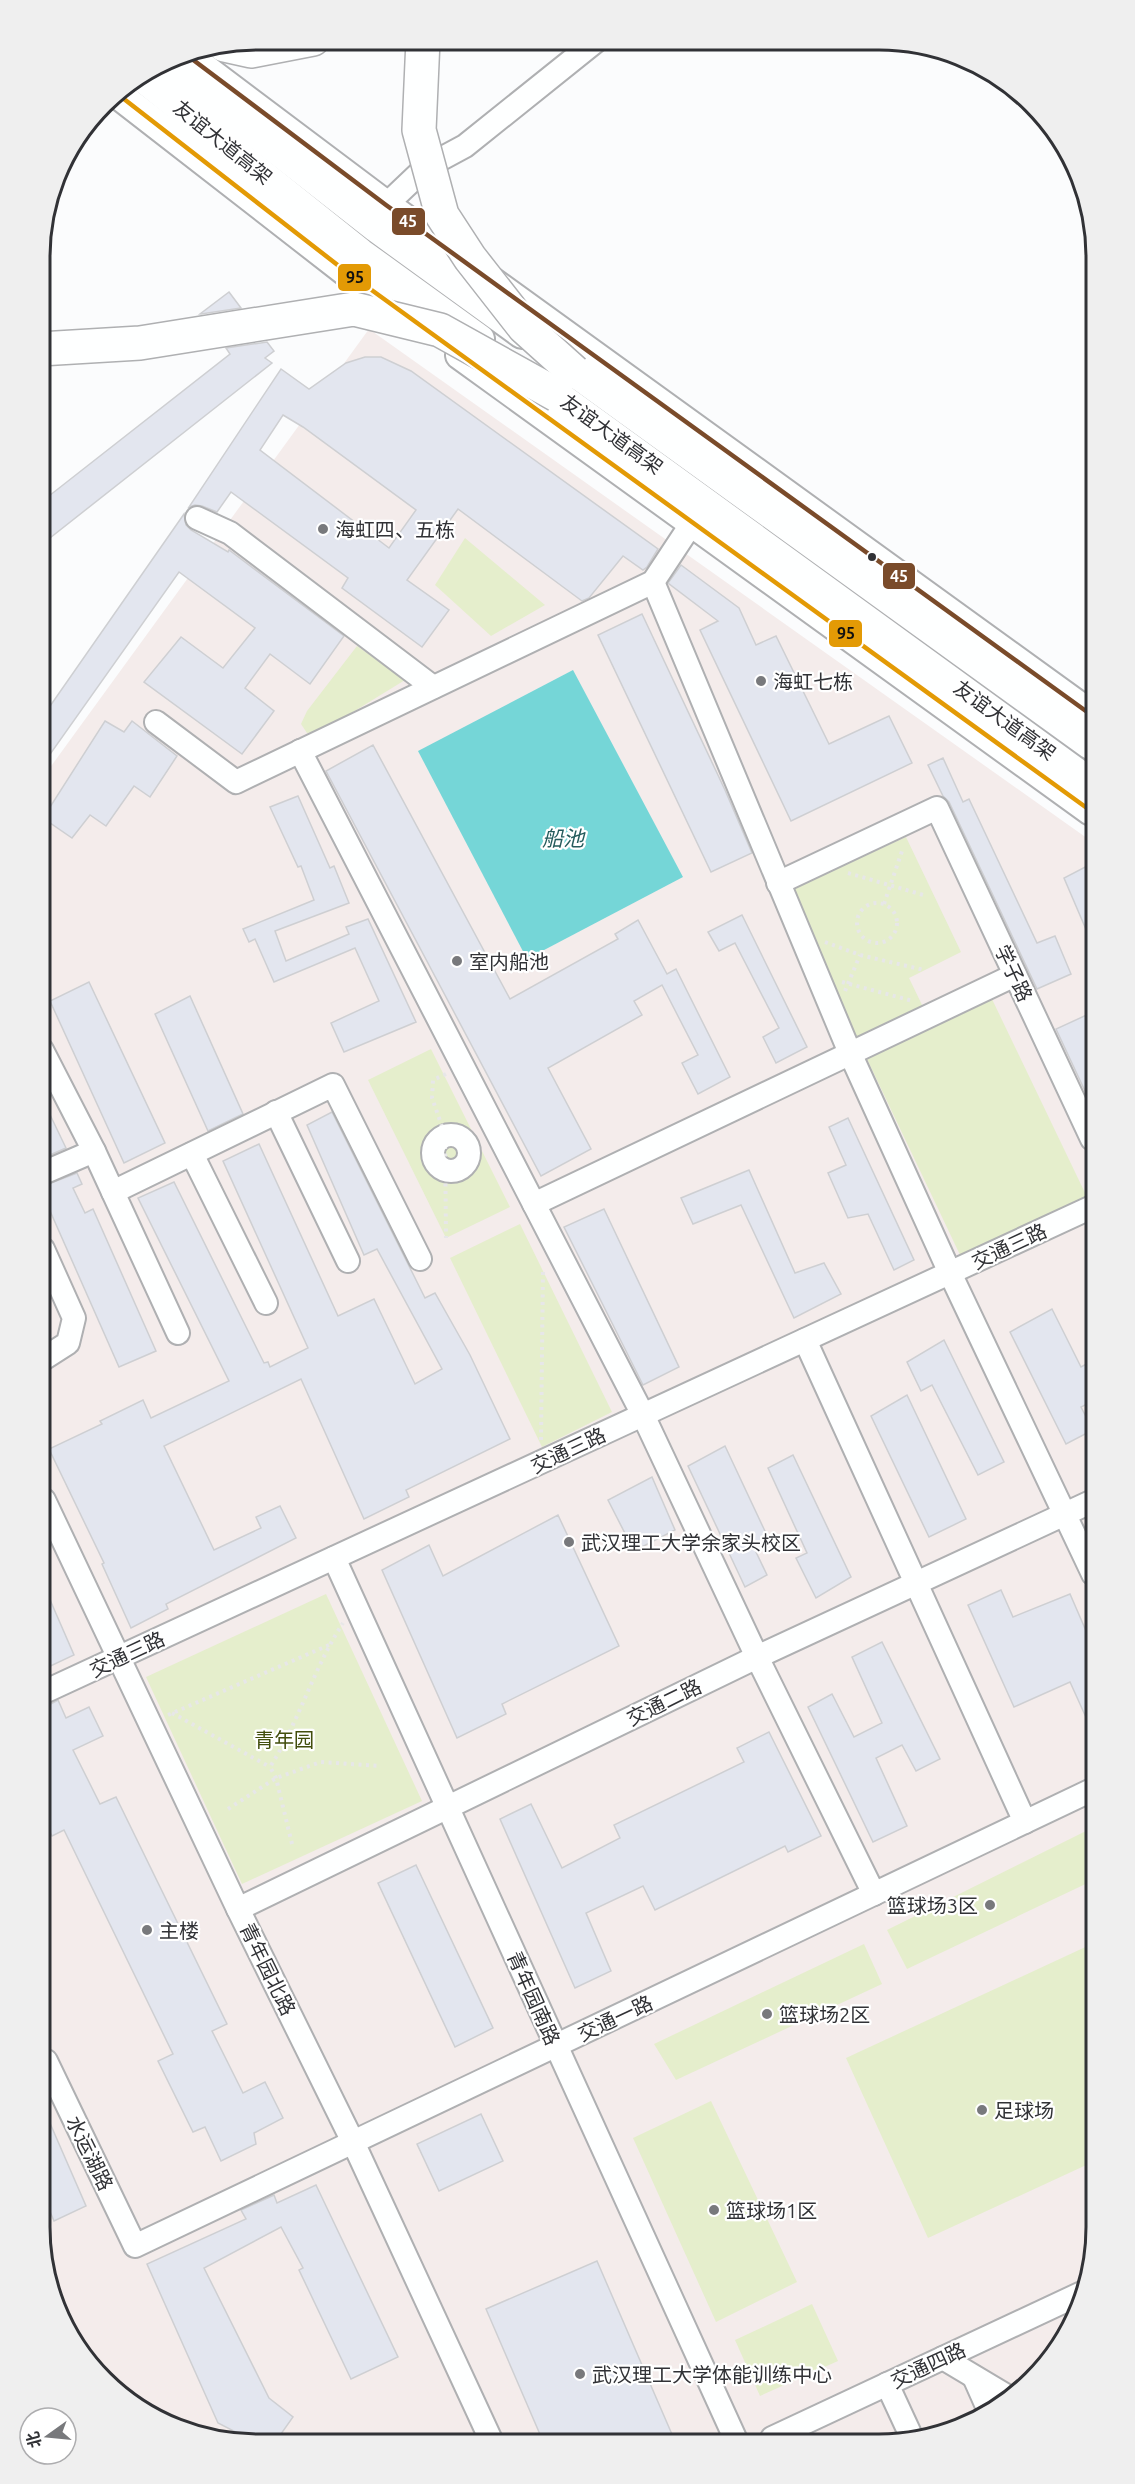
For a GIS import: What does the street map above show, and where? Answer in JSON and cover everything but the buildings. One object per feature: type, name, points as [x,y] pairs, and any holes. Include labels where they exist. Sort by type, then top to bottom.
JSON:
[{"type":"highway","points":[[422,50],[418,130],[442,215],[470,258],[566,383]]},
{"type":"highway","points":[[50,349],[140,343],[354,309],[440,330],[566,383]]},
{"type":"main road","points":[[193,59],[386,205],[1086,711]]},
{"type":"main road","name":"友谊大道高架","points":[[171,68],[376,228],[566,383],[1086,779]]},
{"type":"main road","name":"友谊大道高架","points":[[146,81],[362,253],[566,383],[1086,742]]},
{"type":"main road","points":[[124,98],[344,270],[1086,807]]},
{"type":"street","points":[[386,205],[426,167],[465,146],[585,50]]},
{"type":"street","points":[[197,518],[230,534],[433,687]]},
{"type":"street","points":[[156,722],[236,782],[653,582],[692,523]]},
{"type":"street","points":[[653,582],[850,1053],[950,1273],[1085,1558]]},
{"type":"street","points":[[300,751],[644,1415],[757,1657],[874,1894]]},
{"type":"street","name":"学子路","points":[[912,819],[937,808],[1086,1125]]},
{"type":"street","points":[[778,883],[912,819]]},
{"type":"street","points":[[534,1204],[1015,975]]},
{"type":"street","points":[[50,1066],[94,1151],[177,1333]]},
{"type":"street","points":[[113,1192],[333,1084],[420,1259]]},
{"type":"street","points":[[276,1112],[348,1262]]},
{"type":"street","points":[[445,1135],[460,1137],[468,1146],[470,1153],[468,1161],[453,1172],[444,1170],[435,1163],[433,1151],[435,1143],[445,1135]]},
{"type":"street","points":[[50,1170],[94,1151]]},
{"type":"street","points":[[192,1154],[266,1303]]},
{"type":"street","name":"交通三路","points":[[50,1690],[1086,1211]]},
{"type":"street","points":[[50,1265],[74,1318],[68,1343],[50,1355]]},
{"type":"street","points":[[805,1340],[1025,1822]]},
{"type":"street","name":"交通二路","points":[[238,1909],[757,1657],[1085,1505]]},
{"type":"street","name":"青年园北路","points":[[50,1512],[238,1909],[353,2142],[488,2434]]},
{"type":"street","name":"青年园南路","points":[[334,1558],[733,2434]]},
{"type":"street","name":"交通一路","points":[[135,2246],[1085,1793]]},
{"type":"street","name":"水运湖路","points":[[50,2069],[135,2246]]},
{"type":"street","name":"交通四路","points":[[791,2434],[810,2430],[887,2384],[1074,2297]]},
{"type":"street","points":[[943,2358],[1002,2393]]},
{"type":"street","points":[[974,2377],[986,2404]]},
{"type":"street","points":[[887,2384],[909,2432]]},
{"type":"path","points":[[884,904],[912,819]]},
{"type":"path","points":[[839,871],[927,896]]},
{"type":"path","points":[[871,904],[884,904],[890,907],[897,916],[897,928],[891,939],[874,944],[867,941],[858,931],[857,918],[860,912],[871,904]]},
{"type":"path","points":[[799,932],[860,955],[924,970]]},
{"type":"path","points":[[841,999],[860,955]]},
{"type":"path","points":[[818,978],[848,983],[942,1010]]},
{"type":"path","points":[[446,1238],[445,1135],[432,1098],[433,1080],[463,1065]]},
{"type":"path","points":[[541,1462],[543,1266]]},
{"type":"path","points":[[270,1767],[288,1738],[329,1644],[355,1605]]},
{"type":"path","points":[[151,1723],[329,1644]]},
{"type":"path","points":[[172,1713],[270,1767],[276,1778],[292,1844]]},
{"type":"path","points":[[228,1809],[276,1778],[321,1762],[381,1766]]},
{"type":"shaded area","name":"武汉理工大学余家头校区","points":[[369,329],[1086,837],[1085,2241],[1082,2268],[1075,2294],[1058,2331],[1025,2374],[993,2400],[945,2424],[905,2433],[243,2434],[216,2431],[190,2424],[142,2400],[101,2364],[77,2331],[65,2307],[57,2281],[51,2254],[50,2227],[50,768]]},
{"type":"green space","points":[[465,538],[545,605],[491,636],[435,585]]},
{"type":"green space","points":[[357,646],[405,680],[322,731],[307,733],[301,724],[307,711]]},
{"type":"green space","points":[[906,837],[961,952],[909,978],[924,1009],[859,1042],[788,890]]},
{"type":"green space","points":[[991,997],[1086,1198],[961,1257],[866,1057]]},
{"type":"green space","points":[[431,1049],[510,1207],[446,1238],[368,1080]]},
{"type":"green space","points":[[520,1224],[612,1412],[542,1447],[450,1258]]},
{"type":"green space","name":"青年园","points":[[326,1594],[422,1801],[242,1884],[146,1677]]},
{"type":"green space","name":"篮球场3区","points":[[1085,1831],[1085,1884],[907,1969],[887,1930]]},
{"type":"green space","name":"篮球场2区","points":[[864,1944],[882,1984],[676,2080],[654,2044]]},
{"type":"green space","name":"足球场","points":[[1085,1947],[1085,2166],[928,2238],[846,2058]]},
{"type":"green space","name":"篮球场1区","points":[[711,2101],[797,2282],[716,2322],[633,2138]]},
{"type":"green space","points":[[812,2304],[838,2361],[760,2396],[735,2340]]},
{"type":"water","name":"船池","points":[[573,670],[683,877],[527,959],[418,751]]},
{"type":"transit line","name":"45","points":[[193,59],[386,205],[1086,711]]},
{"type":"transit line","name":"95","points":[[123,98],[344,270],[1086,807]]},
{"type":"place","name":"海虹四、五栋","points":[[323,529]]},
{"type":"place","name":"海虹七栋","points":[[761,681]]},
{"type":"place","name":"室内船池","points":[[457,961]]},
{"type":"place","name":"武汉理工大学余家头校区","points":[[569,1542]]},
{"type":"place","name":"篮球场3区","points":[[990,1905]]},
{"type":"place","name":"主楼","points":[[147,1930]]},
{"type":"place","name":"篮球场2区","points":[[767,2014]]},
{"type":"place","name":"足球场","points":[[982,2110]]},
{"type":"place","name":"篮球场1区","points":[[714,2210]]},
{"type":"place","name":"武汉理工大学体能训练中心","points":[[580,2374]]}]
